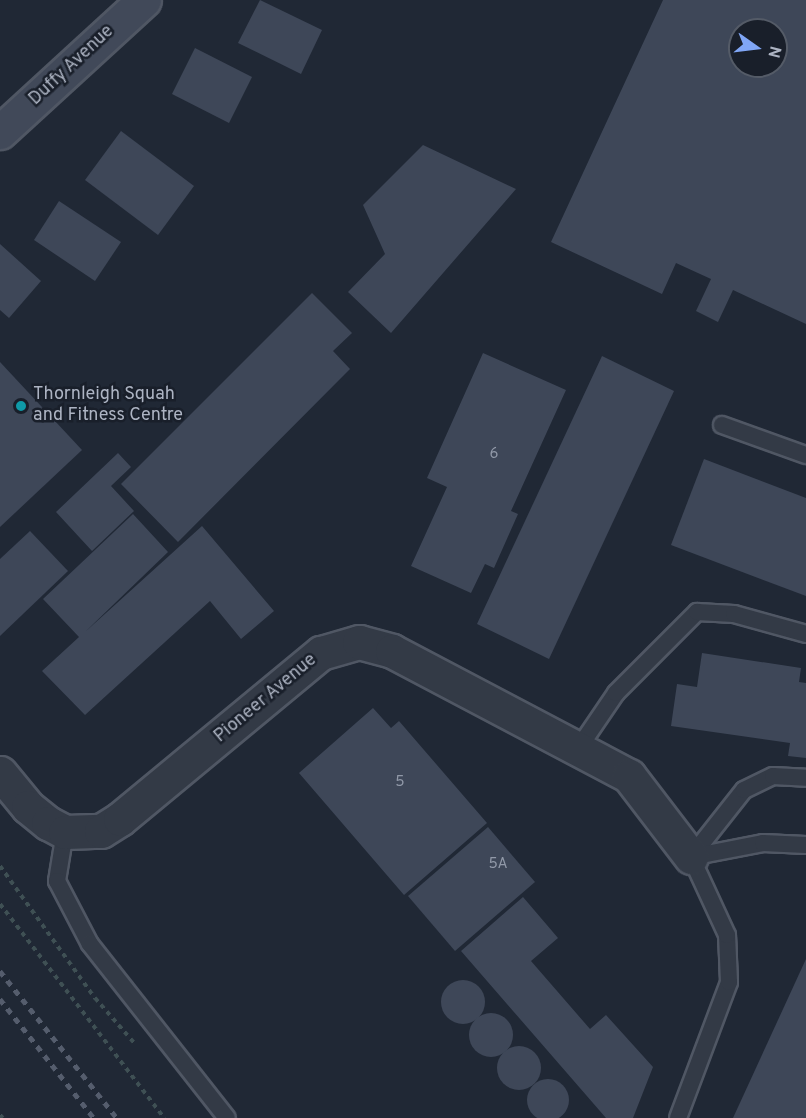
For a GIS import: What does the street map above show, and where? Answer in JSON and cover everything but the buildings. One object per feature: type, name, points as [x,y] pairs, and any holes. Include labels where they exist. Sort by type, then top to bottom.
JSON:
[{"type":"main road","name":"Duffy Avenue","points":[[0,132],[144,0]]},
{"type":"street","name":"Pioneer Avenue","points":[[65,831],[101,831],[120,819],[321,653],[341,644],[360,642],[392,651],[629,776],[691,857]]},
{"type":"street","points":[[0,773],[28,807],[65,831]]},
{"type":"lane","points":[[722,425],[806,455]]},
{"type":"lane","points":[[578,749],[616,693],[697,612],[734,614],[806,634]]},
{"type":"lane","points":[[691,857],[744,790],[773,776],[806,778]]},
{"type":"lane","points":[[65,831],[57,881],[90,944],[227,1118]]},
{"type":"lane","points":[[691,857],[763,843],[806,845]]},
{"type":"lane","points":[[678,1118],[729,982],[727,935],[691,857]]},
{"type":"path","points":[[0,904],[164,1118]]},
{"type":"railway","points":[[0,971],[117,1118]]},
{"type":"railway","points":[[0,999],[94,1118]]},
{"type":"place","name":"Thornleigh Squah and Fitness Centre","points":[[21,406]]}]
